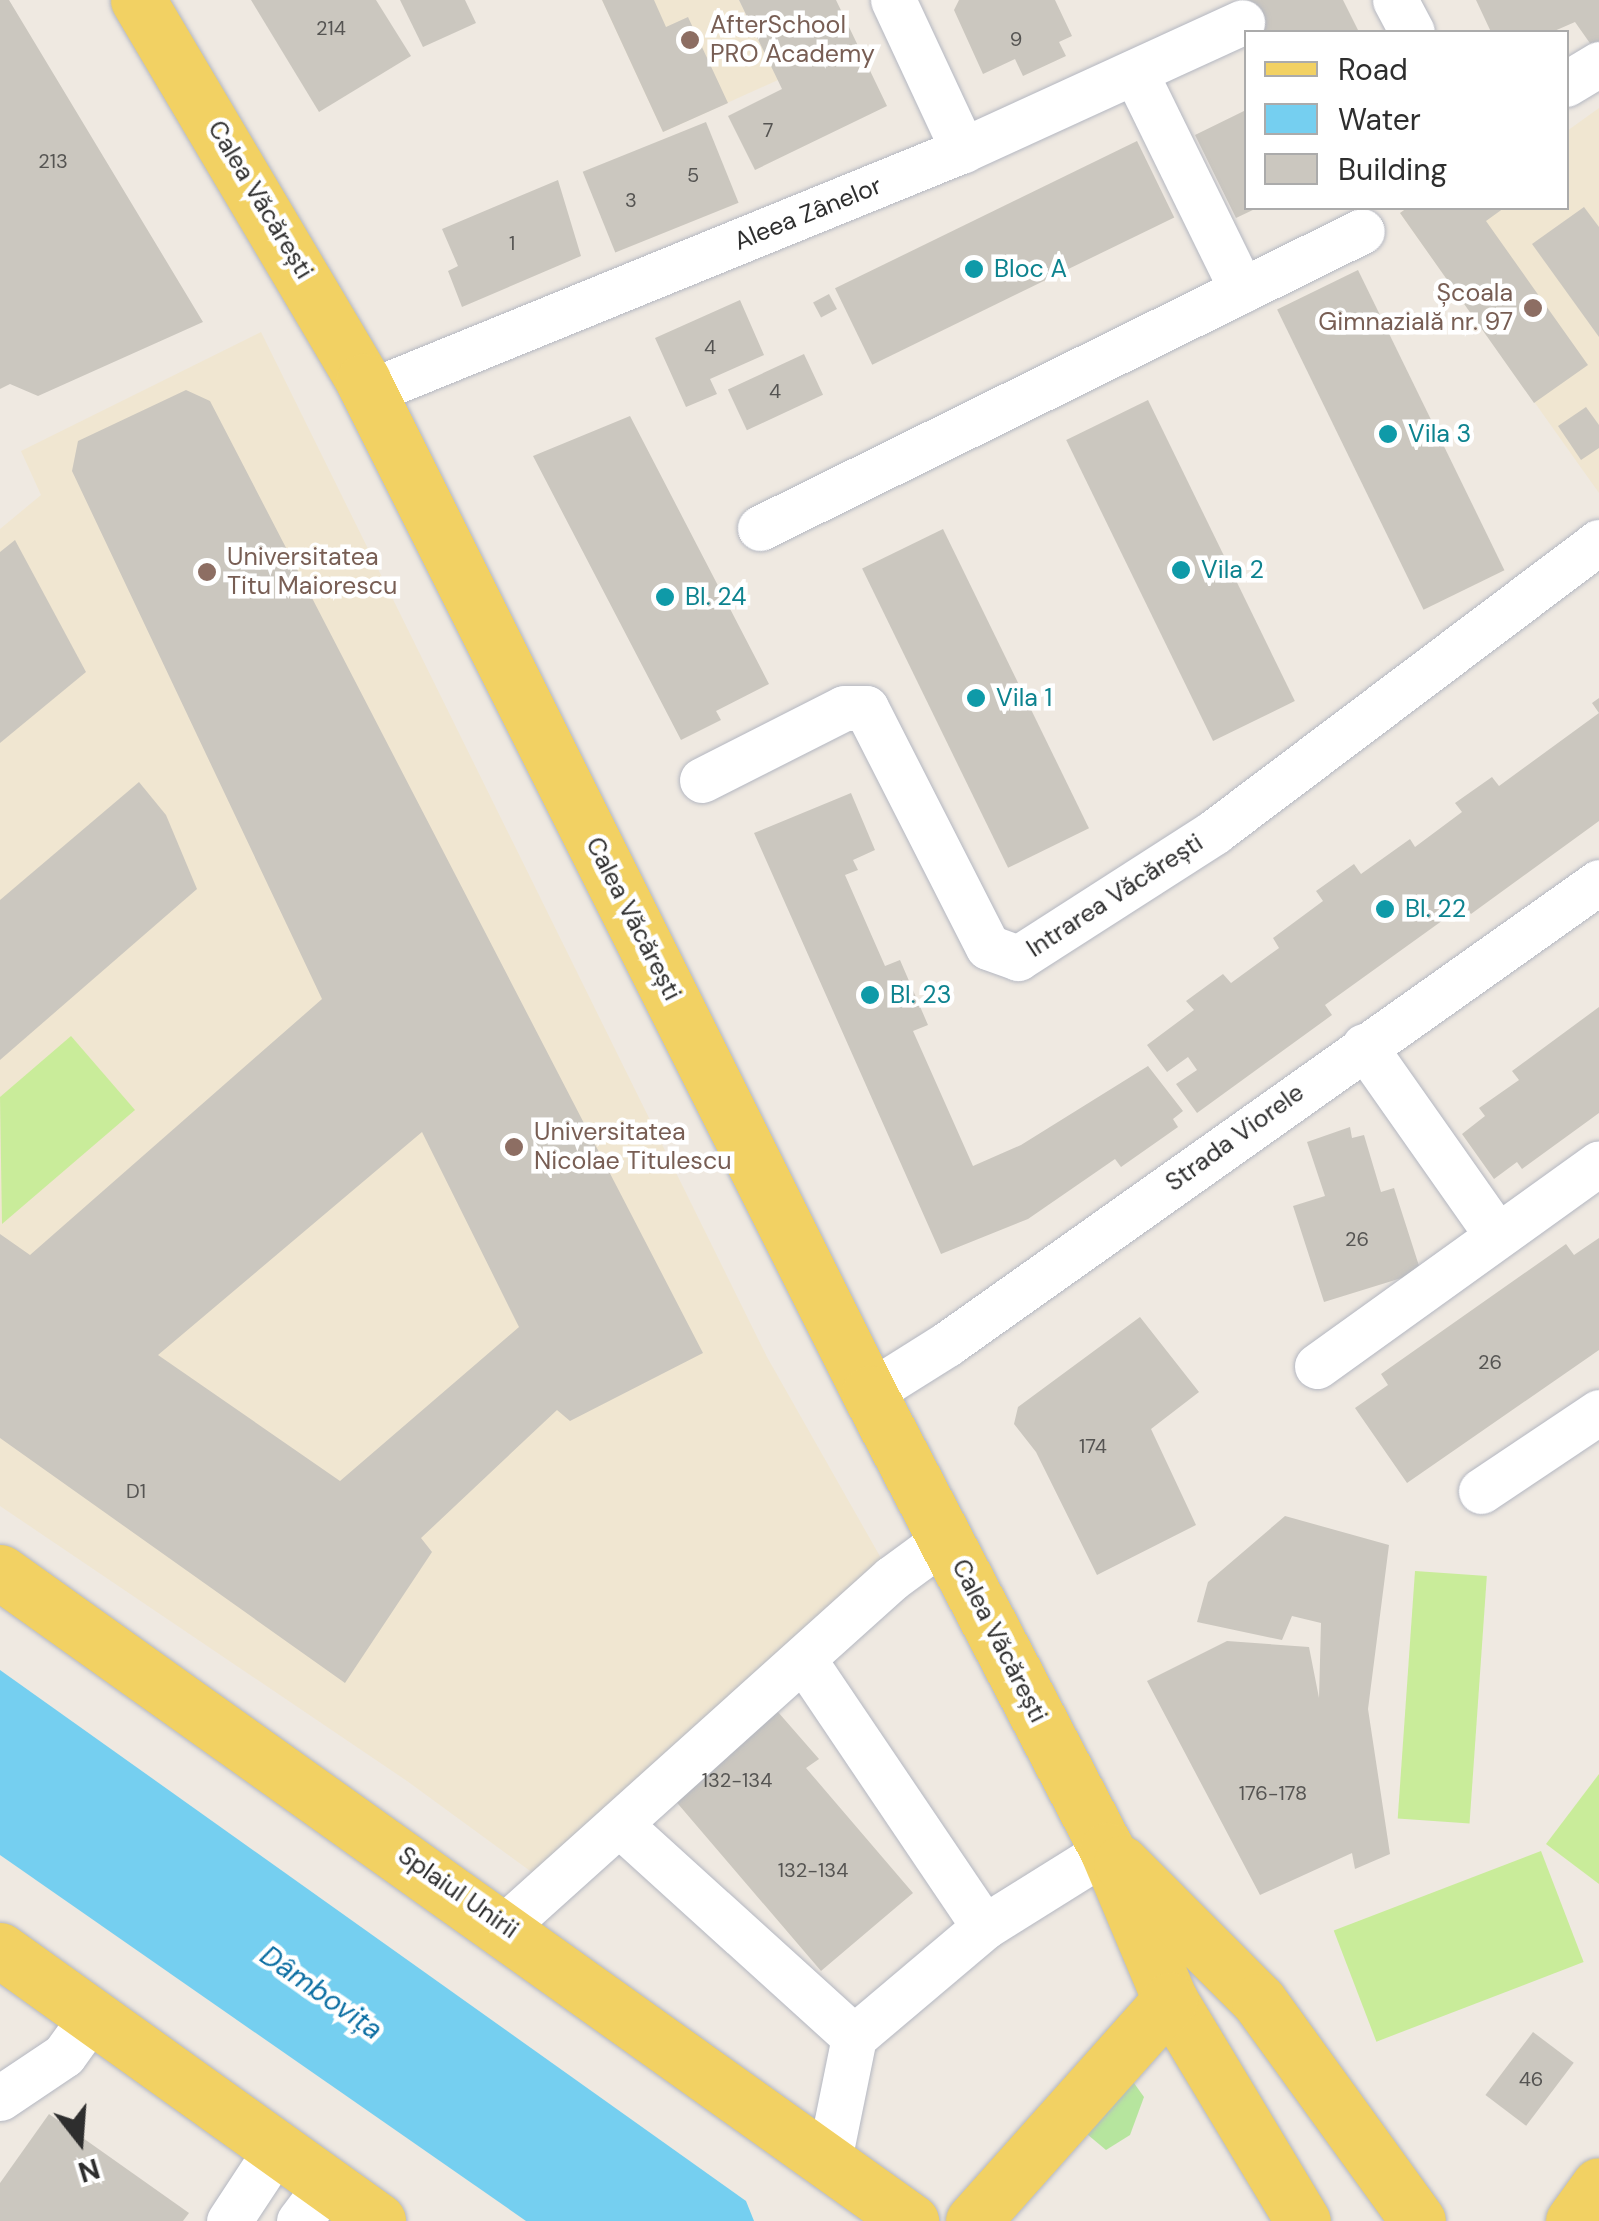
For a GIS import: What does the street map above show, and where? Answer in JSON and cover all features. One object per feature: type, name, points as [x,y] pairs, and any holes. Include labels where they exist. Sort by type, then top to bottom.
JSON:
[{"type":"main road","name":"Calea Văcărești","points":[[138,0],[369,392],[869,1393],[1107,1850],[1170,2000],[1303,2221]]},
{"type":"main road","name":"Splaiul Unirii","points":[[0,1572],[505,1926],[911,2221]]},
{"type":"main road","name":"Calea Văcărești","points":[[1107,1850],[1260,2001],[1418,2221]]},
{"type":"main road","points":[[0,1950],[277,2148],[313,2203],[378,2221]]},
{"type":"main road","points":[[974,2221],[1170,2000]]},
{"type":"main road","points":[[1573,2221],[1599,2185]]},
{"type":"street","points":[[892,0],[963,150]]},
{"type":"street","points":[[1395,0],[1411,30]]},
{"type":"street","name":"Aleea Zânelor","points":[[369,392],[963,150],[1242,22]]},
{"type":"street","points":[[1569,82],[1599,64]]},
{"type":"street","points":[[1135,72],[1242,290]]},
{"type":"street","points":[[760,528],[1362,231]]},
{"type":"street","name":"Intrarea Văcărești","points":[[702,780],[844,708],[866,708],[988,947],[1018,958],[1214,832],[1599,542]]},
{"type":"street","name":"Strada Viorele","points":[[869,1393],[947,1344],[1599,882]]},
{"type":"street","points":[[1364,1046],[1497,1235]]},
{"type":"street","points":[[1317,1366],[1599,1163]]},
{"type":"street","points":[[1481,1491],[1599,1412]]},
{"type":"street","points":[[505,1926],[945,1538]]},
{"type":"street","points":[[804,1660],[984,1926]]},
{"type":"street","points":[[619,1824],[854,2037]]},
{"type":"street","points":[[828,2160],[854,2037],[984,1926],[1107,1850]]},
{"type":"street","points":[[0,2098],[64,2055],[92,2016]]},
{"type":"street","points":[[228,2221],[277,2148]]},
{"type":"shaded area","name":"AfterSchool PRO Academy","points":[[602,0],[739,0],[778,80],[663,132]]},
{"type":"shaded area","name":"Școala Gimnazială nr. 97","points":[[1599,108],[1599,493],[1400,213],[1569,210],[1569,130]]},
{"type":"shaded area","points":[[261,332],[767,1357],[886,1567],[537,1876],[407,1781],[0,1506],[0,529],[41,495],[21,451]]},
{"type":"green space","points":[[71,1036],[135,1110],[2,1224],[0,1097]]},
{"type":"green space","points":[[1415,1571],[1487,1576],[1470,1823],[1398,1818]]},
{"type":"green space","points":[[1599,1774],[1599,1884],[1546,1844]]},
{"type":"green space","points":[[1541,1851],[1584,1962],[1376,2042],[1334,1931]]},
{"type":"green space","points":[[1126,2072],[1144,2097],[1130,2135],[1106,2150],[1075,2124]]},
{"type":"water","name":"Dâmbovița","points":[[0,1670],[746,2201],[754,2221],[526,2221],[0,1855]]},
{"type":"building","points":[[0,0],[9,0],[203,322],[38,396],[10,384],[0,389]]},
{"type":"building","points":[[251,0],[376,0],[411,56],[319,112]]},
{"type":"building","points":[[400,0],[465,0],[476,23],[423,47]]},
{"type":"building","points":[[602,0],[654,0],[666,27],[688,17],[728,103],[663,132]]},
{"type":"building","points":[[739,0],[836,0],[887,106],[755,170],[728,116],[782,89]]},
{"type":"building","points":[[959,0],[1055,0],[1072,36],[1059,42],[1066,56],[1023,76],[1015,59],[983,74],[954,10]]},
{"type":"building","points":[[1241,0],[1343,0],[1358,30],[1256,30]]},
{"type":"building","points":[[1476,0],[1599,0],[1599,56],[1575,22],[1557,30],[1490,30]]},
{"type":"building","points":[[1244,111],[1244,210],[1253,210],[1236,218],[1195,135]]},
{"type":"building","points":[[706,122],[739,203],[615,252],[583,172]]},
{"type":"building","name":"Bloc A","points":[[1137,141],[1174,217],[872,365],[835,288]]},
{"type":"building","points":[[558,180],[581,256],[462,307],[448,271],[458,266],[442,229]]},
{"type":"building","points":[[1584,207],[1599,227],[1599,337],[1532,244]]},
{"type":"building","points":[[1501,210],[1486,221],[1588,365],[1534,403],[1400,213]]},
{"type":"building","name":"Vila 3","points":[[1358,270],[1504,570],[1424,610],[1277,309]]},
{"type":"building","points":[[829,294],[837,309],[821,317],[813,302]]},
{"type":"building","points":[[740,300],[764,355],[710,379],[717,394],[686,407],[655,338]]},
{"type":"building","points":[[804,354],[823,395],[747,430],[728,389]]},
{"type":"building","points":[[186,390],[210,401],[703,1353],[570,1421],[557,1410],[421,1538],[432,1552],[345,1683],[0,1438],[0,1234],[30,1255],[322,999],[72,471],[78,441]],"holes":[[[422,1132],[519,1327],[340,1481],[158,1355]]]},
{"type":"building","name":"Vila 2","points":[[1148,400],[1295,701],[1213,741],[1066,440]]},
{"type":"building","points":[[1586,407],[1599,425],[1599,448],[1581,460],[1558,426]]},
{"type":"building","name":"Bl. 24","points":[[630,416],[769,684],[716,711],[721,720],[681,740],[533,456]]},
{"type":"building","name":"Vila 1","points":[[943,529],[1089,828],[1008,868],[862,568]]},
{"type":"building","points":[[15,540],[86,672],[0,743],[0,552]]},
{"type":"building","name":"Bl. 22","points":[[1599,713],[1599,821],[1471,914],[1464,905],[1325,1005],[1332,1015],[1197,1113],[1176,1084],[1197,1070],[1188,1057],[1167,1072],[1147,1045],[1194,1010],[1186,1001],[1223,974],[1231,983],[1279,948],[1273,938],[1323,901],[1316,891],[1354,864],[1361,874],[1410,839],[1415,847],[1462,812],[1455,803],[1492,777],[1499,786]]},
{"type":"building","points":[[139,782],[166,815],[197,889],[0,1060],[0,900]]},
{"type":"building","name":"Bl. 23","points":[[851,793],[875,850],[853,860],[858,870],[845,875],[885,966],[900,960],[928,1025],[913,1031],[973,1166],[1021,1145],[1148,1066],[1183,1111],[1173,1119],[1178,1127],[1121,1167],[1115,1159],[1028,1219],[941,1254],[754,833]]},
{"type":"building","points":[[1599,1007],[1599,1113],[1522,1169],[1517,1162],[1494,1179],[1462,1134],[1485,1116],[1479,1108],[1519,1080],[1512,1071]]},
{"type":"building","points":[[1350,1127],[1352,1138],[1364,1135],[1381,1192],[1394,1188],[1421,1272],[1324,1302],[1293,1206],[1325,1196],[1307,1142]]},
{"type":"building","points":[[1599,1238],[1599,1350],[1407,1483],[1355,1408],[1388,1385],[1381,1374],[1566,1244],[1574,1255]]},
{"type":"building","points":[[1140,1317],[1199,1392],[1151,1429],[1196,1525],[1097,1575],[1036,1452],[1014,1424],[1018,1407]]},
{"type":"building","points":[[1285,1516],[1389,1545],[1368,1709],[1390,1854],[1355,1869],[1352,1853],[1260,1895],[1147,1681],[1227,1641],[1309,1647],[1319,1698],[1321,1623],[1292,1616],[1282,1640],[1197,1622],[1208,1582]]},
{"type":"building","points":[[771,1704],[819,1759],[806,1768],[913,1893],[821,1971],[667,1791]]},
{"type":"building","points":[[1533,2032],[1574,2063],[1526,2126],[1485,2095]]},
{"type":"building","points":[[49,2114],[189,2213],[183,2221],[0,2221],[0,2183]]},
{"type":"place","name":"AfterSchool PRO Academy","points":[[690,40]]},
{"type":"place","name":"Bloc A","points":[[974,269]]},
{"type":"place","name":"Școala Gimnazială nr. 97","points":[[1533,308]]},
{"type":"place","name":"Vila 3","points":[[1388,434]]},
{"type":"place","name":"Vila 2","points":[[1181,570]]},
{"type":"place","name":"Universitatea Titu Maiorescu","points":[[207,572]]},
{"type":"place","name":"Bl. 24","points":[[665,597]]},
{"type":"place","name":"Vila 1","points":[[976,698]]},
{"type":"place","name":"Bl. 22","points":[[1385,909]]},
{"type":"place","name":"Bl. 23","points":[[870,995]]},
{"type":"place","name":"Universitatea Nicolae Titulescu","points":[[514,1147]]}]
